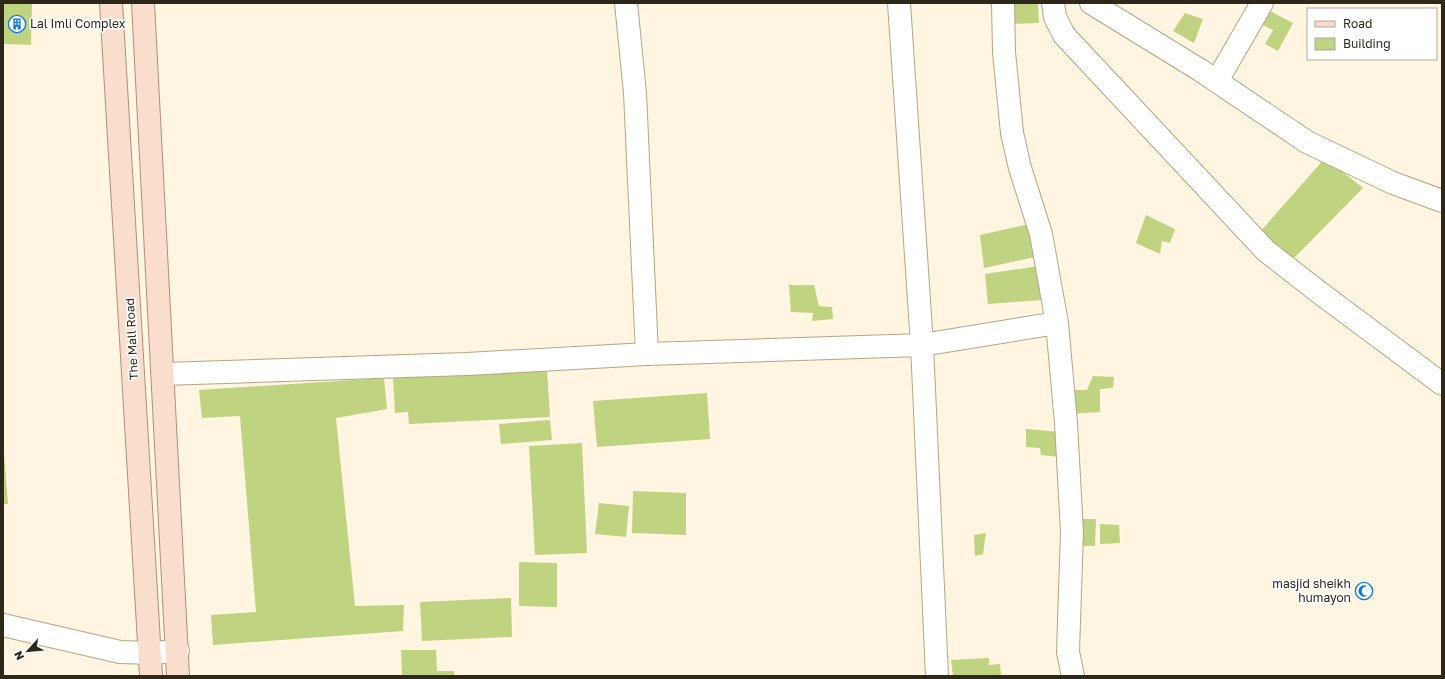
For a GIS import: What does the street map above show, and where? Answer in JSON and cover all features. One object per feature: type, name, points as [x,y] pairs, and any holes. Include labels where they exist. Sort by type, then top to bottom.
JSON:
[{"type":"main road","name":"The Mall Road","points":[[111,3],[151,676]]},
{"type":"main road","points":[[143,3],[178,651],[178,676]]},
{"type":"street","points":[[626,3],[635,93],[647,354]]},
{"type":"street","points":[[899,3],[922,345],[936,676]]},
{"type":"street","points":[[1003,3],[1004,52],[1012,133],[1020,168],[1041,234],[1057,323],[1066,423],[1072,532],[1068,652],[1073,676]]},
{"type":"street","points":[[1053,3],[1055,17],[1064,35],[1266,251],[1442,384]]},
{"type":"street","points":[[1217,81],[1262,3]]},
{"type":"street","points":[[1101,6],[1217,81],[1307,142],[1393,183],[1442,201]]},
{"type":"street","points":[[163,374],[467,364],[647,354],[922,345],[1057,323]]},
{"type":"street","points":[[3,625],[120,652],[178,651]]},
{"type":"building","name":"Lal Imli Complex","points":[[3,3],[32,3],[31,45],[3,44]]},
{"type":"building","points":[[1009,3],[1038,3],[1039,23],[1010,24]]},
{"type":"building","points":[[1270,11],[1293,23],[1278,51],[1265,44],[1273,30],[1263,25]]},
{"type":"building","points":[[1185,13],[1203,19],[1194,43],[1173,31]]},
{"type":"building","points":[[1325,158],[1363,188],[1294,258],[1260,232]]},
{"type":"building","points":[[1146,215],[1175,229],[1170,243],[1162,241],[1160,254],[1136,243]]},
{"type":"building","points":[[1029,224],[1035,257],[984,268],[980,235]]},
{"type":"building","points":[[1039,266],[1043,300],[988,304],[985,274]]},
{"type":"building","points":[[789,285],[814,285],[819,306],[832,307],[833,319],[812,321],[813,313],[791,312]]},
{"type":"building","points":[[547,370],[550,417],[409,424],[408,412],[395,413],[393,378]]},
{"type":"building","points":[[1093,376],[1114,377],[1113,388],[1100,389],[1100,412],[1069,414],[1066,390],[1087,390]]},
{"type":"building","points":[[384,378],[387,409],[336,418],[355,606],[404,605],[403,631],[213,645],[211,615],[256,612],[240,416],[202,418],[199,390]]},
{"type":"building","points":[[707,393],[710,439],[597,447],[593,401]]},
{"type":"building","points":[[550,420],[552,440],[501,444],[499,424]]},
{"type":"building","points":[[1026,429],[1060,432],[1059,457],[1041,455],[1040,448],[1026,447]]},
{"type":"building","points":[[582,443],[587,553],[535,555],[529,446]]},
{"type":"building","points":[[4,453],[8,504],[3,504]]},
{"type":"building","points":[[633,491],[686,493],[686,535],[632,533]]},
{"type":"building","points":[[599,503],[629,506],[626,537],[595,534]]},
{"type":"building","points":[[1081,519],[1096,519],[1095,546],[1080,546]]},
{"type":"building","points":[[1100,524],[1119,525],[1120,543],[1100,544]]},
{"type":"building","points":[[986,533],[983,554],[975,556],[974,535]]},
{"type":"building","points":[[519,562],[557,563],[557,607],[519,606]]},
{"type":"building","points":[[511,598],[512,637],[422,641],[420,602]]},
{"type":"building","points":[[401,650],[436,650],[437,671],[454,671],[454,676],[402,676]]},
{"type":"building","points":[[989,658],[989,665],[1000,664],[1001,676],[953,676],[951,660]]},
{"type":"place","name":"Lal Imli Complex","points":[[17,24]]},
{"type":"place","name":"masjid sheikh humayon","points":[[1364,591]]}]
